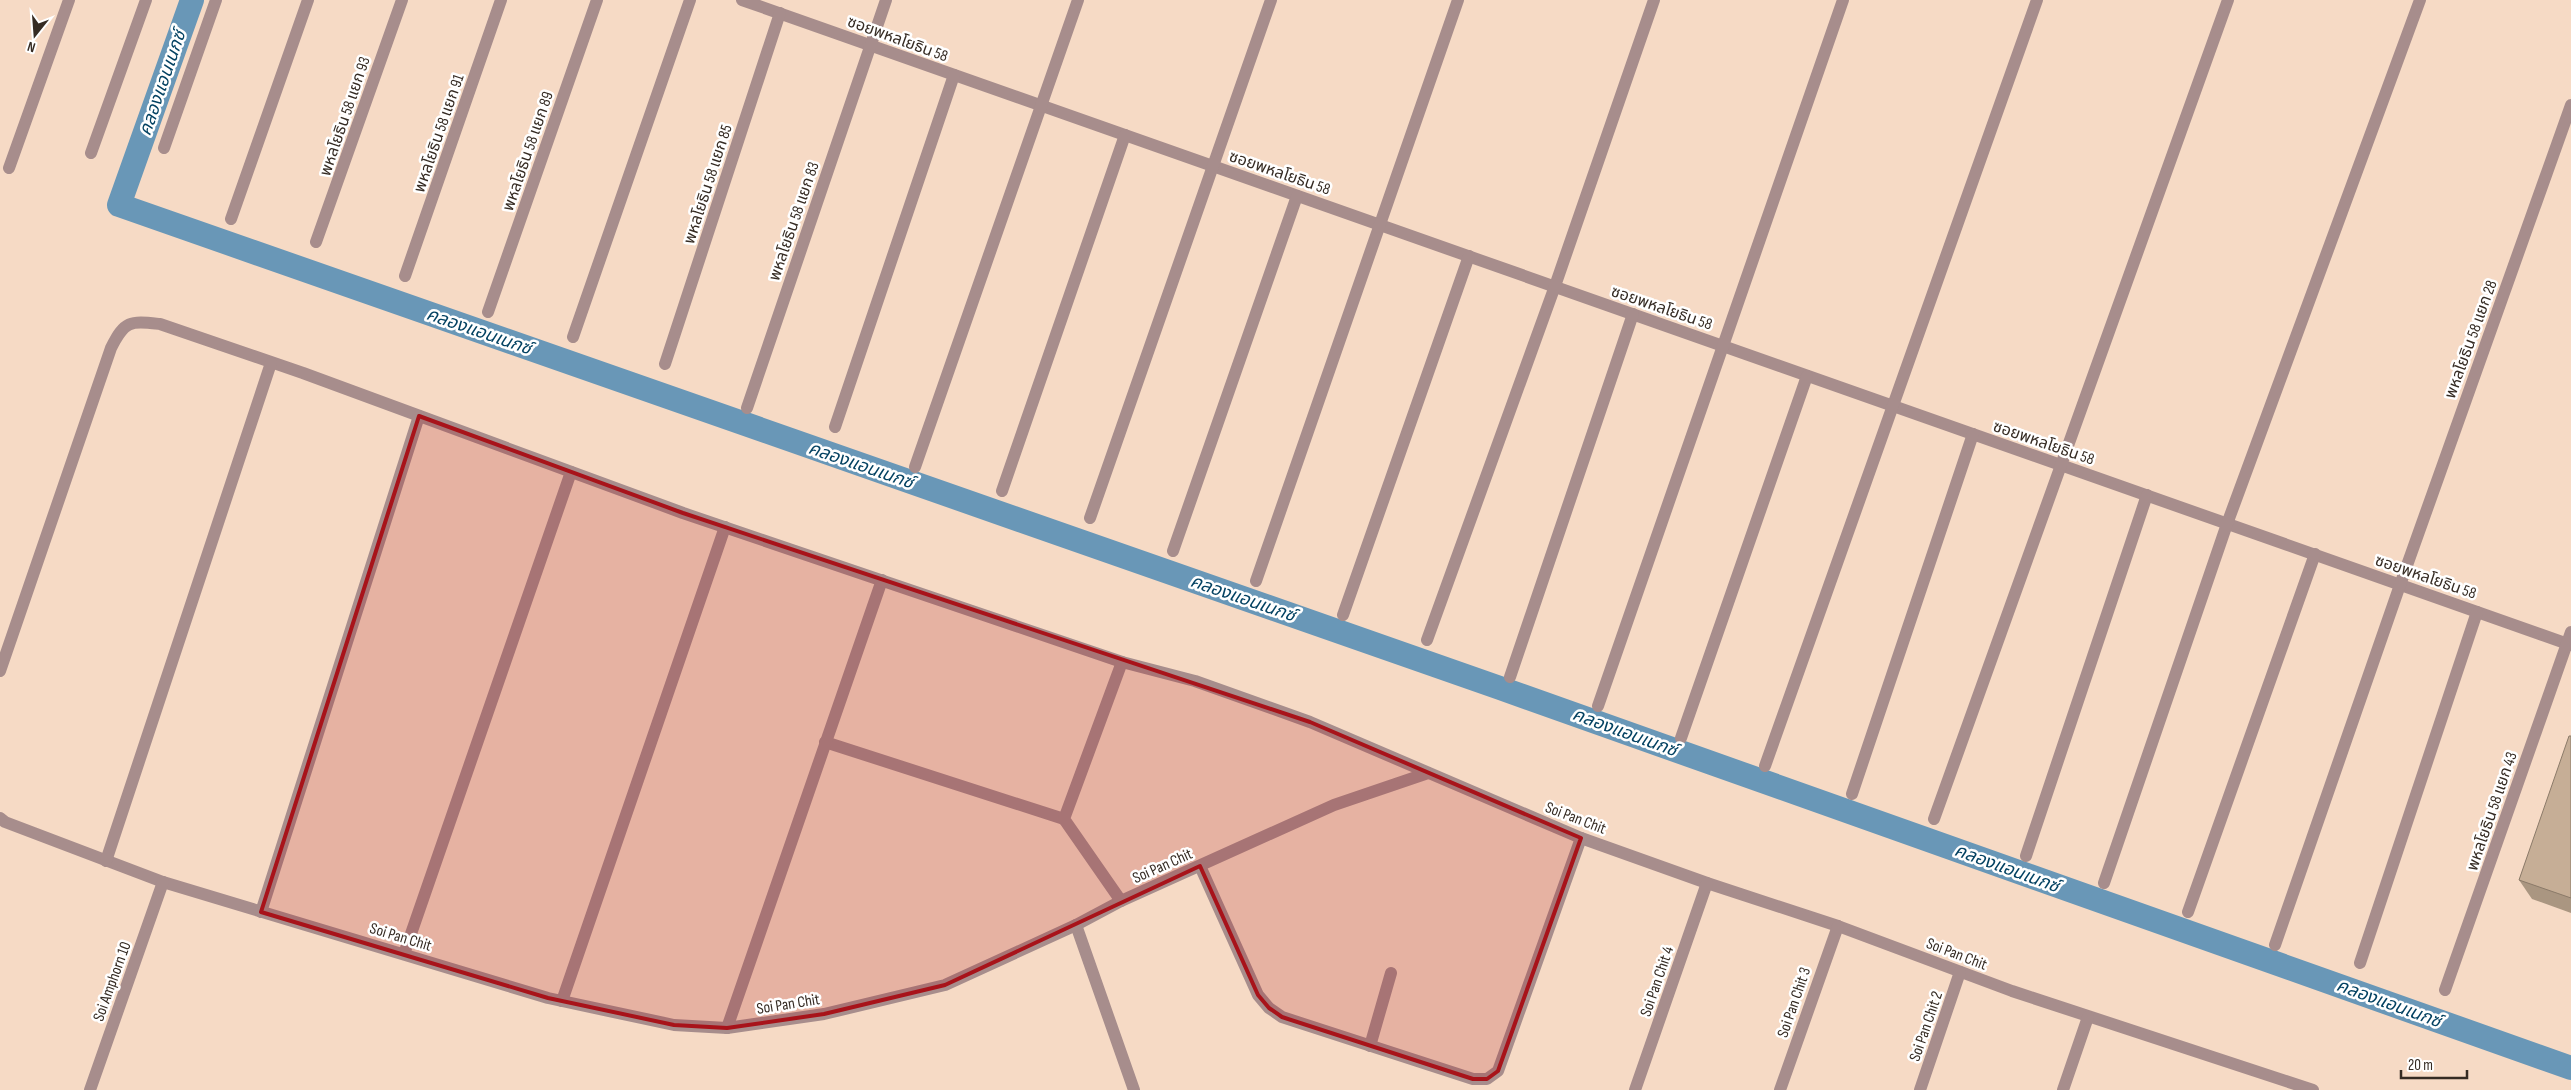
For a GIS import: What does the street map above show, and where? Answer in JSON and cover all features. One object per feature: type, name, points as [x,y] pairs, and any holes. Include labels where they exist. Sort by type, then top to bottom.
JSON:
[{"type":"street","points":[[9,168],[69,0]]},
{"type":"street","points":[[91,154],[146,0]]},
{"type":"street","points":[[164,148],[216,0]]},
{"type":"street","points":[[231,219],[308,0]]},
{"type":"street","name":"พหลโยธิน 58 แยก 93","points":[[316,242],[402,0]]},
{"type":"street","name":"พหลโยธิน 58 แยก 91","points":[[405,276],[501,0]]},
{"type":"street","name":"พหลโยธิน 58 แยก 89","points":[[488,312],[597,0]]},
{"type":"street","points":[[573,337],[690,0]]},
{"type":"street","name":"ซอยพหลโยธิน 58","points":[[742,0],[2477,612],[2570,640]]},
{"type":"street","name":"พหลโยธิน 58 แยก 83","points":[[747,408],[886,0]]},
{"type":"street","points":[[915,467],[1078,0]]},
{"type":"street","points":[[1090,518],[1215,167],[1271,0]]},
{"type":"street","points":[[1256,582],[1382,225],[1458,0]]},
{"type":"street","points":[[1427,640],[1555,286],[1654,0]]},
{"type":"street","points":[[1598,706],[1843,0]]},
{"type":"street","points":[[1765,766],[2037,0]]},
{"type":"street","points":[[1934,819],[2228,0]]},
{"type":"street","points":[[2104,883],[2227,524],[2420,0]]},
{"type":"street","name":"พหลโยธิน 58 แยก 85","points":[[665,364],[780,13]]},
{"type":"street","points":[[835,427],[954,75]]},
{"type":"street","name":"พหลโยธิน 58 แยก 28","points":[[2275,945],[2400,584],[2571,104]]},
{"type":"street","points":[[1002,491],[1125,135]]},
{"type":"street","points":[[1173,551],[1297,196]]},
{"type":"street","points":[[1343,615],[1469,256]]},
{"type":"street","points":[[1510,677],[1632,314]]},
{"type":"street","points":[[0,671],[111,348],[121,329],[136,322],[160,324],[725,527],[1122,662],[1195,681],[1310,722],[1428,773]]},
{"type":"street","points":[[106,861],[271,363]]},
{"type":"street","points":[[1681,738],[1807,376]]},
{"type":"street","points":[[261,912],[419,416]]},
{"type":"street","points":[[1852,794],[1973,434]]},
{"type":"street","points":[[404,954],[571,472]]},
{"type":"street","points":[[2026,856],[2147,495]]},
{"type":"street","points":[[562,1001],[725,527]]},
{"type":"street","points":[[2188,912],[2314,554]]},
{"type":"street","points":[[727,1028],[882,580]]},
{"type":"street","points":[[2360,963],[2477,612]]},
{"type":"street","name":"พหลโยธิน 58 แยก 43","points":[[2446,990],[2570,640]]},
{"type":"street","points":[[1064,820],[1122,662]]},
{"type":"street","points":[[825,742],[1064,820],[1121,901]]},
{"type":"street","name":"Soi Pan Chit","points":[[3,820],[163,882],[562,1001],[674,1025],[727,1028],[824,1014],[945,985],[1076,925],[1121,901],[1334,805],[1428,773],[1581,838],[1707,883],[1838,926],[2088,1017],[2313,1090]]},
{"type":"street","points":[[1200,866],[1258,995],[1269,1008],[1282,1017],[1370,1046],[1472,1079],[1487,1079],[1498,1072],[1581,838]]},
{"type":"street","name":"Soi Amphorn 10","points":[[90,1090],[163,882]]},
{"type":"street","name":"Soi Pan Chit 4","points":[[1635,1090],[1707,883]]},
{"type":"street","points":[[1076,925],[1134,1090]]},
{"type":"street","name":"Soi Pan Chit 3","points":[[1780,1090],[1838,926]]},
{"type":"street","name":"Soi Pan Chit 2","points":[[1920,1090],[1960,972]]},
{"type":"street","points":[[1370,1046],[1391,973]]},
{"type":"street","points":[[2063,1090],[2088,1017]]},
{"type":"highlighted area","points":[[419,416],[683,513],[1310,722],[1581,838],[1498,1071],[1487,1079],[1473,1079],[1282,1017],[1269,1008],[1258,995],[1200,866],[945,985],[824,1014],[727,1028],[674,1025],[548,998],[261,912]]},
{"type":"building","points":[[2569,736],[2571,736],[2571,898],[2519,880]]},
{"type":"waterway","name":"คลองแอนเนกซ์","points":[[192,0],[119,205],[1500,688],[2571,1068]]}]
